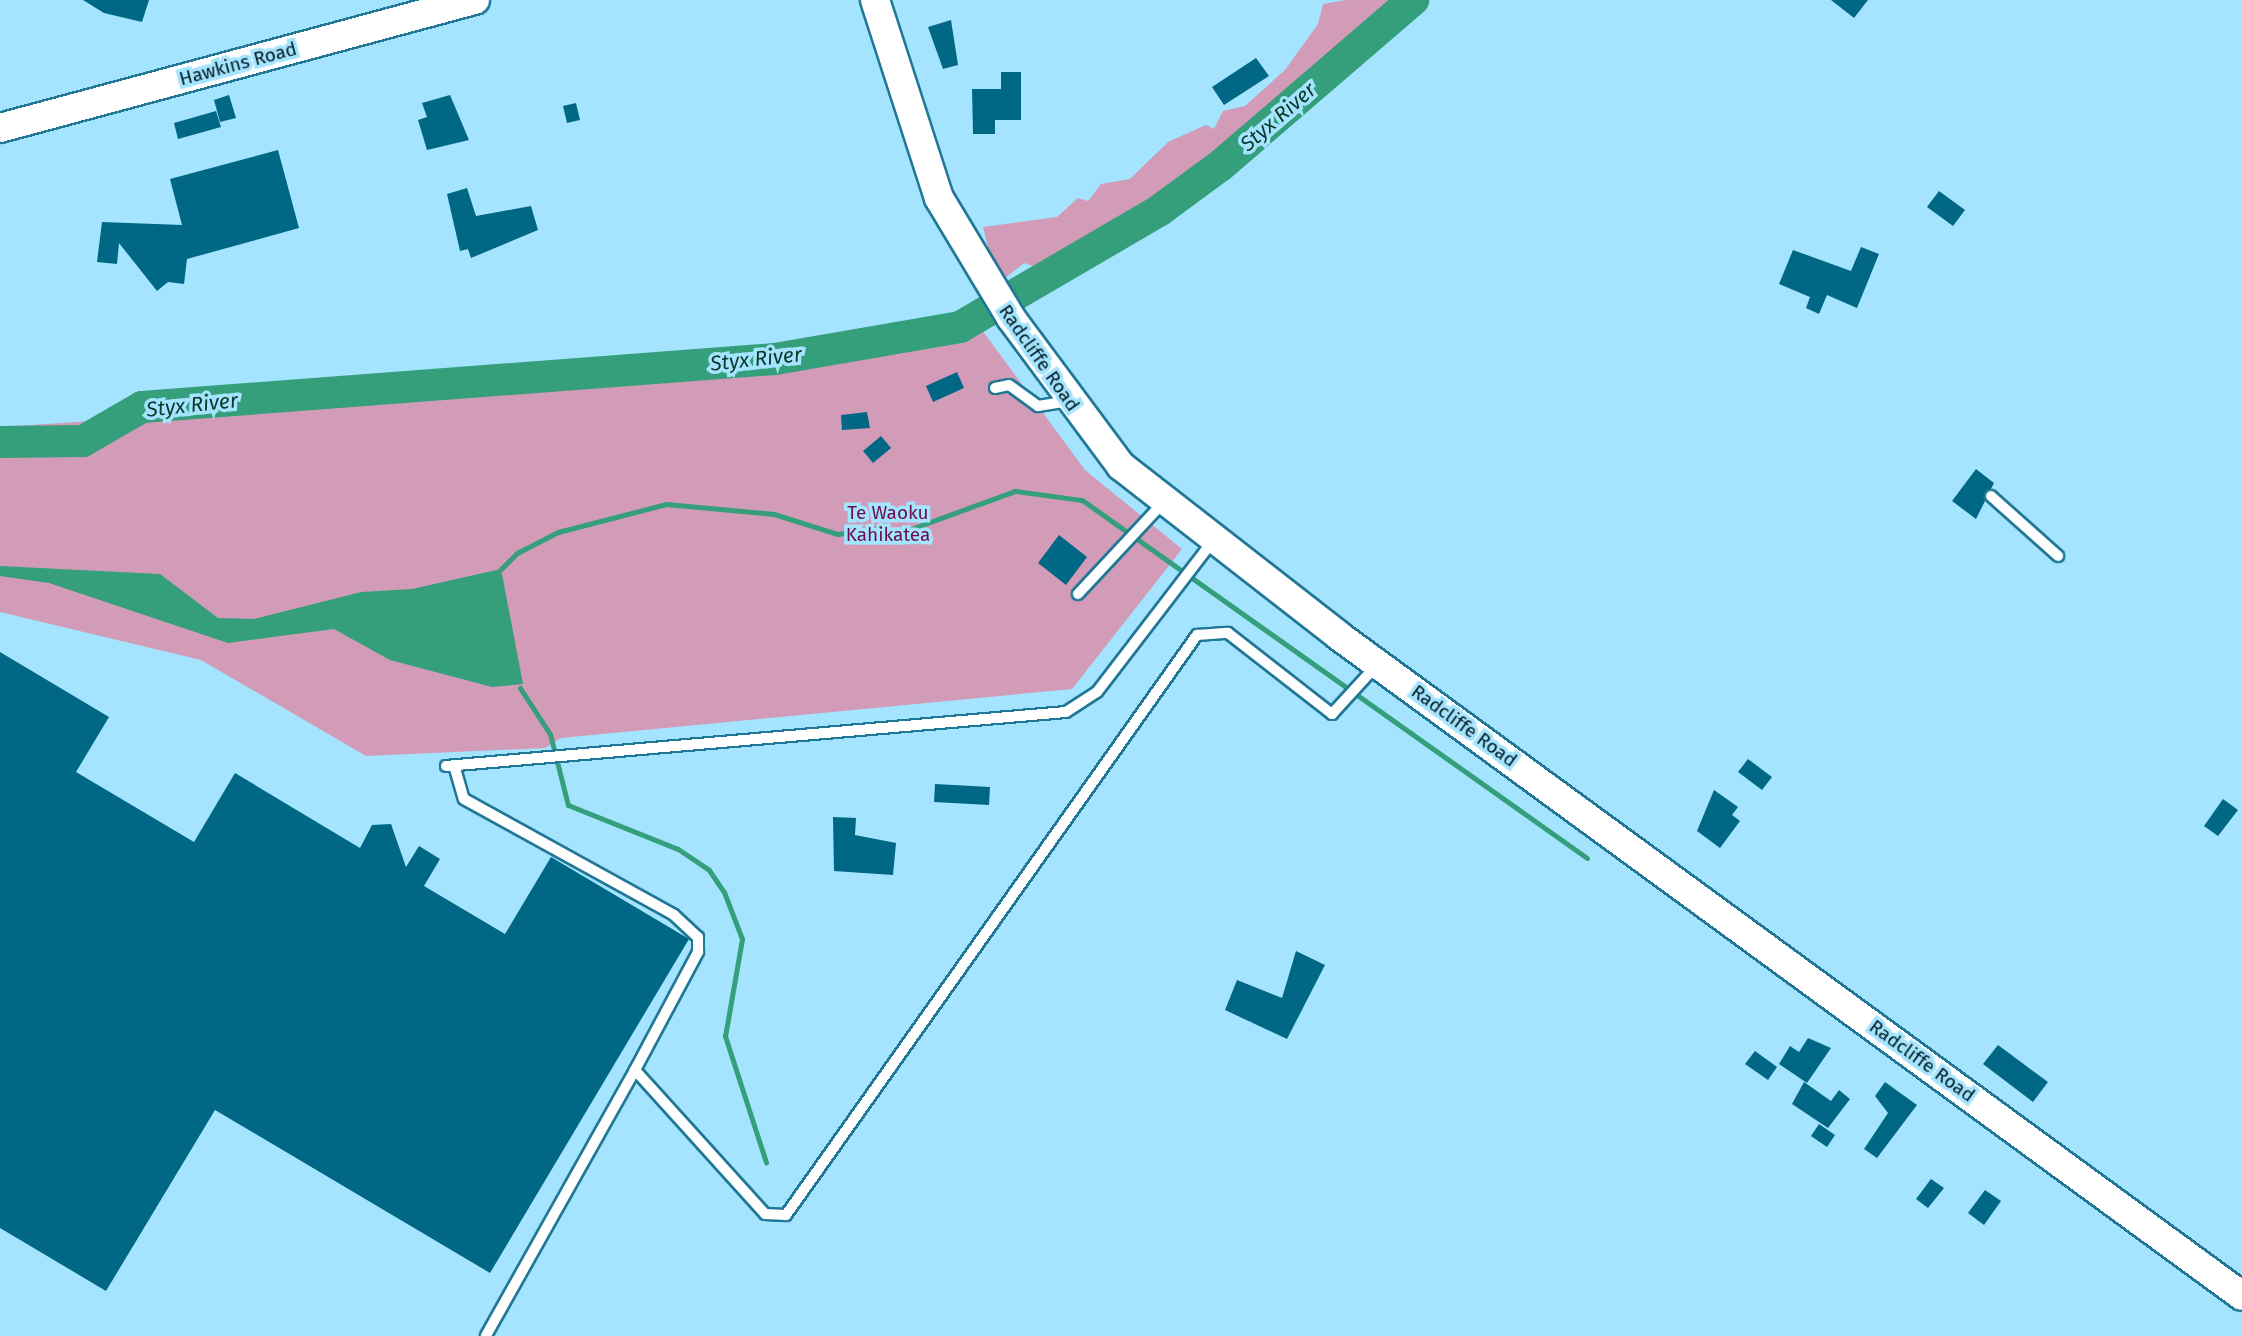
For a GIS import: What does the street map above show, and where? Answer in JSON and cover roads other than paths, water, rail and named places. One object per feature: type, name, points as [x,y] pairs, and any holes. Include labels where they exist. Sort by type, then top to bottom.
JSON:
[{"type":"street","name":"Hawkins Road","points":[[0,128],[475,0]]},
{"type":"street","name":"Radcliffe Road","points":[[875,0],[921,155],[990,286],[1068,401],[1107,451],[1163,503],[1213,541],[2242,1296]]},
{"type":"lane","points":[[995,388],[1009,385],[1038,406],[1068,401]]},
{"type":"lane","points":[[1991,496],[2058,556]]},
{"type":"lane","points":[[1078,594],[1163,503]]},
{"type":"lane","points":[[486,1336],[698,952],[698,937],[674,915],[464,799],[450,765],[1066,712],[1097,692],[1175,584],[1213,541]]},
{"type":"lane","points":[[635,1070],[765,1214],[786,1215],[1197,635],[1228,633],[1326,713],[1339,711],[1378,663]]},
{"type":"waterway","name":"Styx River","points":[[0,442],[83,441],[142,407],[775,359],[960,327],[1160,210],[1220,166],[1413,0]]},
{"type":"waterway","points":[[501,569],[517,553],[558,532],[666,504],[774,514],[837,534],[883,528],[900,533],[1015,491],[1082,500],[1587,858]]},
{"type":"waterway","points":[[520,688],[550,734],[568,805],[678,849],[709,870],[724,892],[742,939],[725,1036],[766,1162]]},
{"type":"park label","name":"Te Waoku Kahikatea","points":[[888,524]]}]
